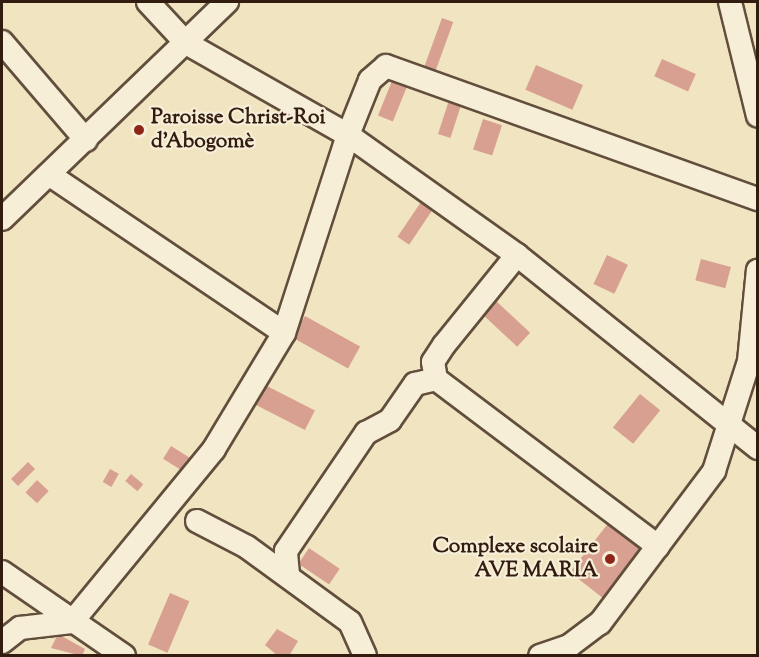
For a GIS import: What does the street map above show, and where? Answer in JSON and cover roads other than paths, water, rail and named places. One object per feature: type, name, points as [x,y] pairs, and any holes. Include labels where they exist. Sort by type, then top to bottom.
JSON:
[{"type":"street","points":[[148,2],[186,43],[348,135],[517,255],[758,448]]},
{"type":"street","points":[[2,219],[227,2]]},
{"type":"street","points":[[730,2],[758,116]]},
{"type":"street","points":[[2,42],[86,140]]},
{"type":"street","points":[[2,642],[20,628],[72,622],[214,449],[284,333],[348,135],[370,80],[394,65],[758,199]]},
{"type":"street","points":[[50,175],[284,333]]},
{"type":"street","points":[[517,255],[444,345],[433,362],[436,379],[658,546]]},
{"type":"street","points":[[540,656],[574,651],[600,623],[714,471],[732,426],[749,361],[758,270]]},
{"type":"street","points":[[288,575],[286,551],[366,433],[390,420],[415,384],[436,379]]},
{"type":"street","points":[[197,521],[288,575],[350,622],[365,656]]},
{"type":"street","points":[[2,572],[72,622],[124,655]]},
{"type":"place","name":"Paroisse Christ-Roi d'Abogomè","points":[[139,130]]},
{"type":"place","name":"Complexe scolaire AVE MARIA","points":[[610,559]]}]
